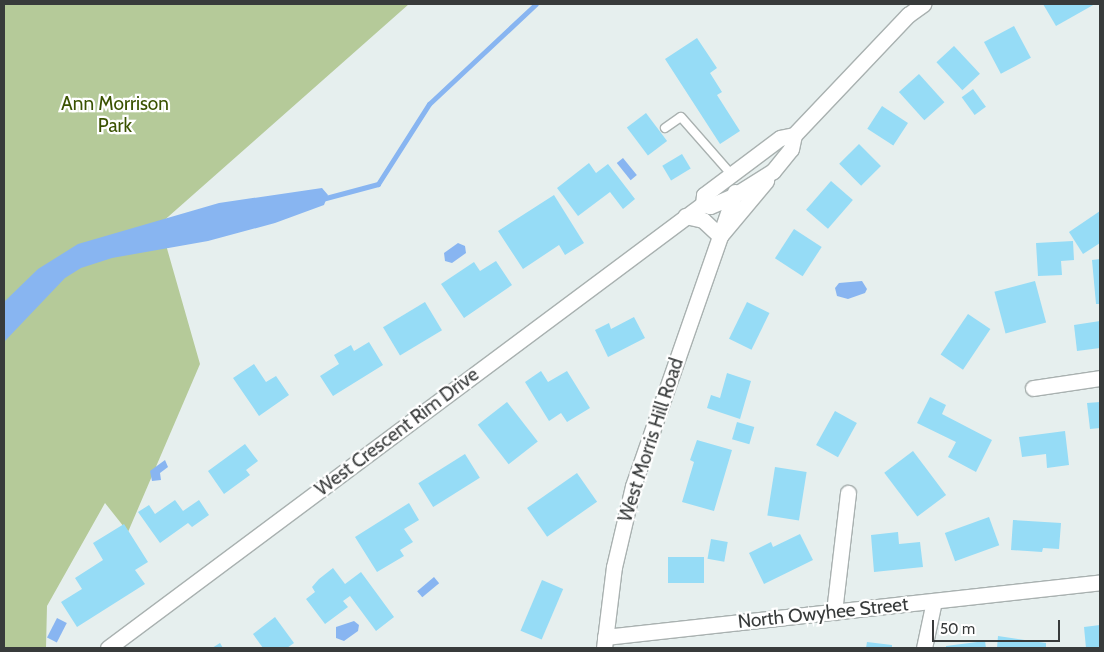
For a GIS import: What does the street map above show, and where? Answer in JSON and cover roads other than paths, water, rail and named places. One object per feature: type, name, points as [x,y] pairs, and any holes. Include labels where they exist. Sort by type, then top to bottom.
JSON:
[{"type":"street","name":"West Crescent Rim Drive","points":[[703,204],[710,206],[733,196],[773,172],[790,149],[794,135],[908,15],[923,4]]},
{"type":"street","name":"West Crescent Rim Drive","points":[[108,648],[703,204],[704,195],[731,174],[780,138],[794,135]]},
{"type":"street","name":"West Morris Hill Road","points":[[605,643],[614,567],[633,486],[733,196],[752,159]]},
{"type":"street","name":"West Morris Hill Road","points":[[720,236],[773,172]]},
{"type":"street","points":[[686,216],[702,220],[720,236]]},
{"type":"street","points":[[1033,388],[1100,378]]},
{"type":"street","points":[[834,612],[848,493]]},
{"type":"street","name":"North Owyhee Street","points":[[605,643],[834,612],[1100,582]]},
{"type":"street","points":[[924,648],[934,601]]},
{"type":"lane","points":[[665,128],[681,117],[731,174]]},
{"type":"water","points":[[623,158],[637,175],[631,180],[617,163]]},
{"type":"water","points":[[322,188],[328,195],[324,205],[275,223],[208,241],[112,258],[81,268],[65,278],[4,342],[4,302],[38,269],[78,244],[219,203]]},
{"type":"water","points":[[458,243],[465,246],[466,253],[452,263],[445,261],[444,253]]},
{"type":"water","points":[[862,281],[867,289],[865,293],[848,299],[837,296],[835,288],[839,283]]},
{"type":"water","points":[[165,460],[168,467],[160,473],[161,480],[152,481],[150,471]]},
{"type":"water","points":[[434,577],[439,583],[422,597],[417,591]]},
{"type":"water","points":[[57,618],[67,623],[57,643],[47,638]]},
{"type":"water","points":[[354,621],[359,625],[358,631],[344,641],[336,638],[336,627]]},
{"type":"waterway","points":[[322,199],[378,184],[429,104],[536,4]]},
{"type":"park label","name":"Ann Morrison Park","points":[[115,115]]}]
